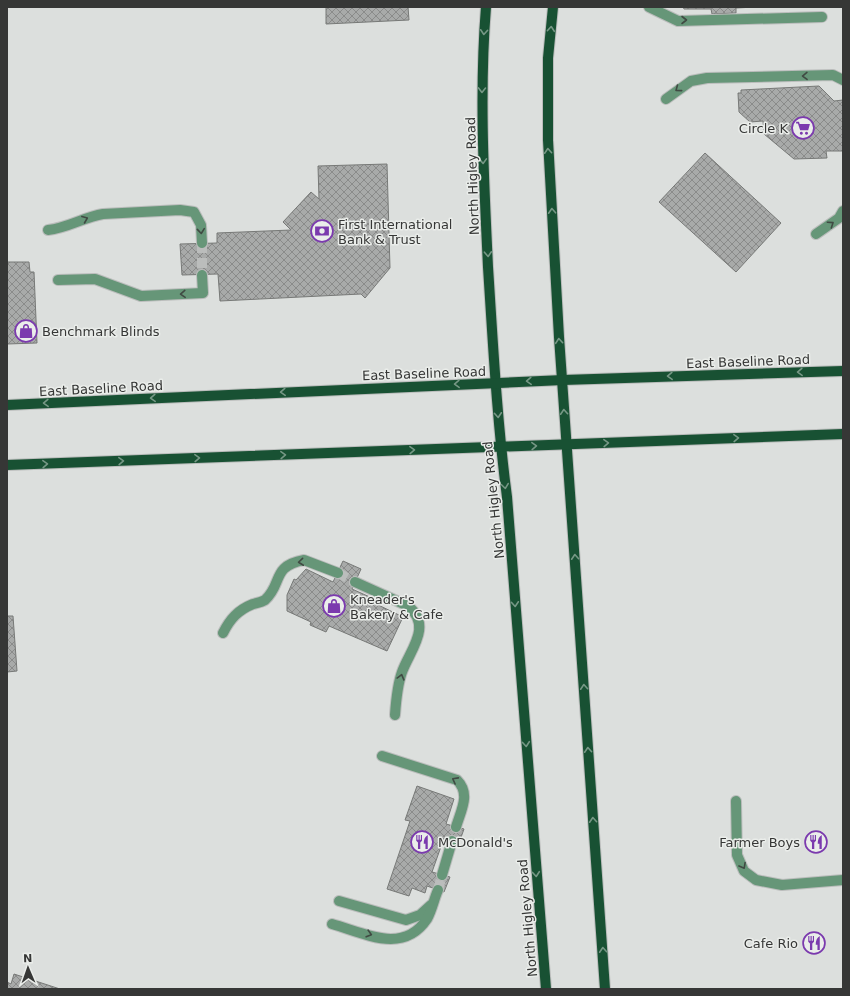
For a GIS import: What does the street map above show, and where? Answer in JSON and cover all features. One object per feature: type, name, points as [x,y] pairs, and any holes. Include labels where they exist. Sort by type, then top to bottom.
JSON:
[{"type":"main road","name":"North Higley Road","points":[[486,7],[483,58],[482,122],[496,383],[500,447],[507,497],[546,989]]},
{"type":"main road","points":[[553,7],[548,58],[548,140],[562,380],[605,989]]},
{"type":"main road","name":"East Baseline Road","points":[[7,405],[562,380],[843,371]]},
{"type":"main road","points":[[7,465],[843,434]]},
{"type":"lane","points":[[649,7],[678,21],[822,17]]},
{"type":"lane","points":[[666,99],[691,81],[707,78],[833,75],[843,80]]},
{"type":"lane","points":[[48,230],[62,229],[92,216],[103,214],[180,210],[194,212],[201,225],[202,243]]},
{"type":"lane","points":[[816,234],[839,218],[843,211]]},
{"type":"lane","points":[[58,280],[96,279],[141,296],[203,293],[202,274]]},
{"type":"lane","points":[[223,634],[229,621],[236,614],[252,605],[264,601],[271,592],[277,578],[285,567],[304,560],[338,573]]},
{"type":"lane","points":[[355,582],[408,606],[414,611],[419,621],[419,636],[401,674],[394,715]]},
{"type":"lane","points":[[382,756],[458,780],[464,786],[466,795],[456,827]]},
{"type":"lane","points":[[736,800],[737,855],[744,871],[756,880],[782,885],[843,880]]},
{"type":"lane","points":[[442,875],[452,841]]},
{"type":"lane","points":[[332,924],[387,940],[397,940],[410,936],[427,918],[438,890]]},
{"type":"lane","points":[[339,901],[406,920],[420,915],[432,904]]},
{"type":"building","points":[[326,7],[408,7],[409,20],[326,24]]},
{"type":"building","points":[[683,7],[755,7],[736,8],[736,13],[712,14],[711,9],[684,9]]},
{"type":"building","name":"Circle K","points":[[819,86],[834,101],[843,100],[843,151],[826,151],[827,158],[794,159],[764,134],[763,121],[750,122],[739,112],[738,93],[741,93],[741,90]]},
{"type":"building","name":"Circle K","points":[[705,153],[781,223],[736,272],[659,202]]},
{"type":"building","name":"First International Bank & Trust","points":[[387,164],[390,268],[365,298],[361,294],[220,301],[218,274],[182,275],[180,244],[217,243],[217,233],[291,230],[283,222],[311,192],[319,199],[318,166]]},
{"type":"building","points":[[7,262],[29,262],[30,272],[34,272],[37,343],[7,344]]},
{"type":"building","name":"Kneader's Bakery & Cafe","points":[[343,561],[361,569],[352,589],[372,598],[370,601],[403,617],[387,651],[329,626],[326,632],[310,625],[311,622],[287,611],[287,595],[294,579],[296,580],[306,569],[333,582]]},
{"type":"building","points":[[7,616],[13,616],[17,671],[7,672]]},
{"type":"building","name":"McDonald's","points":[[417,786],[454,799],[446,824],[464,829],[459,843],[444,838],[432,872],[450,877],[444,892],[427,886],[425,893],[412,888],[409,896],[387,889],[410,821],[405,820]]},
{"type":"building","points":[[14,974],[60,989],[7,989],[7,982],[11,984]]},
{"type":"tunnel","points":[[202,243],[202,275]]},
{"type":"tunnel","points":[[338,573],[355,582]]},
{"type":"tunnel","points":[[438,890],[442,875]]},
{"type":"place","name":"Circle K","points":[[803,128]]},
{"type":"place","name":"First International Bank & Trust","points":[[322,231]]},
{"type":"place","name":"Benchmark Blinds","points":[[26,331]]},
{"type":"place","name":"Kneader's Bakery & Cafe","points":[[334,606]]},
{"type":"place","name":"McDonald's","points":[[422,842]]},
{"type":"place","name":"Farmer Boys","points":[[816,842]]},
{"type":"place","name":"Cafe Rio","points":[[814,943]]}]
